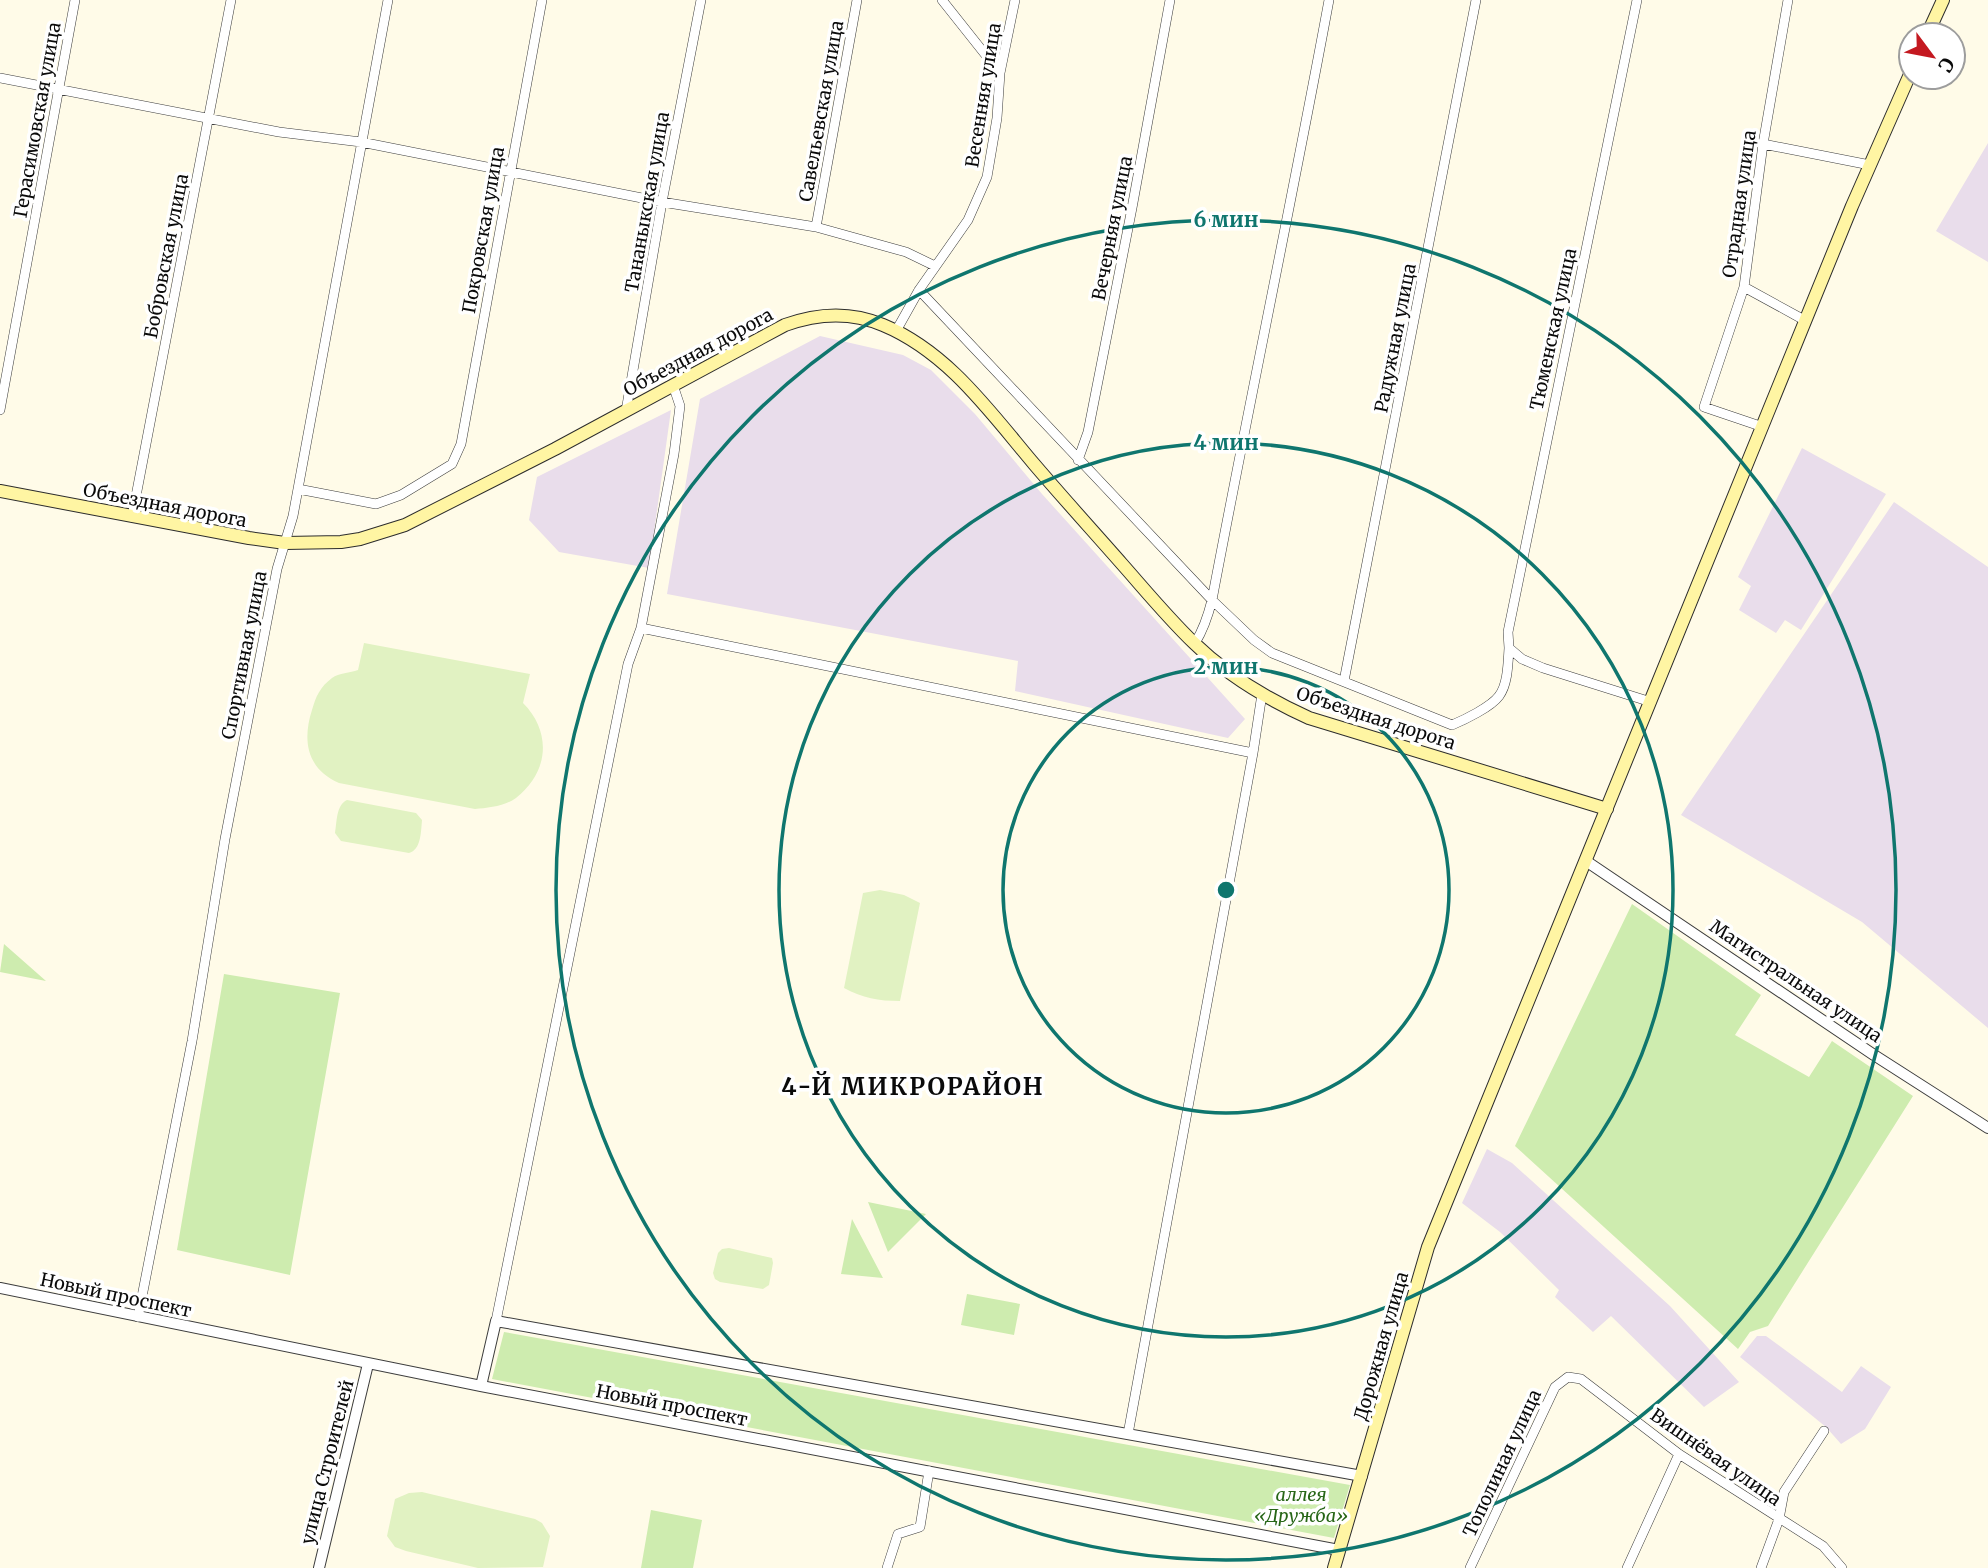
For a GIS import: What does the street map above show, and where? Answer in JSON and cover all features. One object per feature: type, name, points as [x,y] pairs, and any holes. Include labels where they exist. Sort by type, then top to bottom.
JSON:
[{"type":"main road","points":[[1933,21],[1943,0]]},
{"type":"main road","name":"Дорожная улица","points":[[1334,1568],[1428,1247],[1903,91]]},
{"type":"main road","name":"Объездная дорога","points":[[0,491],[285,543],[360,539],[405,525],[555,449],[785,325],[804,318],[852,315],[896,331],[939,359],[984,403],[1050,483],[1195,643],[1238,679],[1286,707],[1331,725],[1607,809]]},
{"type":"street","name":"Герасимовская улица","points":[[0,410],[75,0]]},
{"type":"street","name":"Бобровская улица","points":[[132,517],[231,0]]},
{"type":"street","name":"Спортивная улица","points":[[138,1317],[192,1041],[225,839],[276,569],[293,516],[388,0]]},
{"type":"street","name":"Покровская улица","points":[[298,489],[376,504],[401,495],[452,464],[461,444],[542,0]]},
{"type":"street","name":"Тананыкская улица","points":[[626,411],[662,202],[701,0]]},
{"type":"street","name":"Савельевская улица","points":[[816,227],[857,0]]},
{"type":"street","points":[[942,0],[1000,73]]},
{"type":"street","name":"Весенняя улица","points":[[896,331],[919,290],[968,220],[987,177],[997,118],[1000,73],[1015,0]]},
{"type":"street","name":"Вечерняя улица","points":[[1078,460],[1088,432],[1170,0]]},
{"type":"street","points":[[1195,643],[1208,618],[1212,600],[1329,0]]},
{"type":"street","name":"Радужная улица","points":[[1344,681],[1476,0]]},
{"type":"street","name":"Тюменская улица","points":[[1344,681],[1452,725],[1468,719],[1498,697],[1506,679],[1510,648],[1507,632],[1637,0]]},
{"type":"street","name":"Отрадная улица","points":[[1763,427],[1704,407],[1744,287],[1763,144],[1788,0]]},
{"type":"street","points":[[0,78],[279,132],[361,142],[662,202],[816,227],[906,252],[935,266]]},
{"type":"street","points":[[1763,144],[1870,165]]},
{"type":"street","points":[[1744,287],[1806,321]]},
{"type":"street","points":[[919,290],[1078,460],[1254,640],[1272,653],[1344,681]]},
{"type":"street","points":[[481,1386],[628,664],[641,628],[680,420],[680,406],[673,385]]},
{"type":"street","points":[[641,628],[1252,753]]},
{"type":"street","points":[[1510,648],[1522,659],[1543,668],[1651,702]]},
{"type":"street","points":[[1128,1434],[1262,694]]},
{"type":"street","name":"Магистральная улица","points":[[1586,861],[1874,1055],[1988,1128]]},
{"type":"street","name":"Новый проспект","points":[[0,1288],[481,1386],[1339,1550]]},
{"type":"street","points":[[496,1321],[1362,1476]]},
{"type":"street","name":"улица Строителей","points":[[319,1568],[369,1364]]},
{"type":"street","name":"Вишнёвая улица","points":[[1568,1377],[1581,1379],[1679,1454],[1823,1546],[1843,1568]]},
{"type":"street","name":"Тополиная улица","points":[[1470,1568],[1555,1387],[1568,1377]]},
{"type":"street","points":[[1761,1568],[1779,1519],[1784,1492],[1824,1431]]},
{"type":"street","points":[[1627,1568],[1679,1454]]},
{"type":"street","points":[[887,1568],[898,1534],[920,1527],[929,1471]]},
{"type":"shaded area","points":[[1988,143],[1988,262],[1936,231]]},
{"type":"shaded area","points":[[820,336],[903,355],[931,370],[975,414],[1042,494],[1245,719],[1228,738],[1015,691],[1018,661],[667,594],[700,399]]},
{"type":"shaded area","points":[[671,410],[649,568],[559,552],[529,520],[537,477]]},
{"type":"shaded area","points":[[1802,448],[1886,494],[1801,630],[1785,620],[1776,633],[1739,610],[1751,586],[1738,577]]},
{"type":"shaded area","points":[[1894,502],[1988,567],[1988,1028],[1862,922],[1681,815]]},
{"type":"shaded area","points":[[1487,1149],[1512,1163],[1670,1306],[1739,1382],[1704,1407],[1611,1316],[1593,1332],[1555,1297],[1559,1290],[1500,1232],[1462,1203]]},
{"type":"shaded area","points":[[1757,1336],[1766,1336],[1842,1392],[1861,1366],[1891,1387],[1865,1429],[1841,1444],[1826,1427],[1740,1357]]},
{"type":"green space","points":[[364,643],[530,674],[523,703],[539,726],[543,752],[535,776],[527,788],[507,803],[475,809],[339,783],[320,770],[310,753],[308,743],[309,721],[317,696],[332,678],[358,670]]},
{"type":"green space","points":[[347,800],[416,813],[422,820],[420,840],[416,848],[409,853],[341,841],[335,833],[337,819],[343,802]]},
{"type":"green space","points":[[880,890],[904,895],[920,903],[900,1001],[871,998],[844,988],[863,893]]},
{"type":"green space","points":[[1632,904],[1761,995],[1735,1035],[1809,1077],[1832,1041],[1913,1096],[1768,1326],[1750,1332],[1738,1349],[1515,1146]]},
{"type":"green space","points":[[4,944],[46,981],[0,972]]},
{"type":"green space","points":[[224,974],[340,993],[290,1275],[177,1250]]},
{"type":"green space","points":[[868,1202],[926,1214],[888,1252]]},
{"type":"green space","points":[[852,1219],[883,1278],[841,1274]]},
{"type":"green space","points":[[729,1248],[772,1258],[769,1285],[763,1289],[715,1279],[713,1273],[718,1253]]},
{"type":"green space","points":[[967,1294],[1020,1304],[1014,1335],[961,1325]]},
{"type":"green space","name":"аллея «Дружба»","points":[[504,1332],[1350,1485],[1334,1538],[492,1379]]},
{"type":"green space","points":[[422,1492],[535,1519],[542,1523],[550,1536],[543,1567],[478,1568],[395,1547],[387,1536],[395,1499],[409,1493]]},
{"type":"green space","points":[[651,1510],[702,1520],[693,1568],[641,1568]]},
{"type":"district","name":"4-Й МИКРОРАЙОН","points":[[913,1086]]}]
